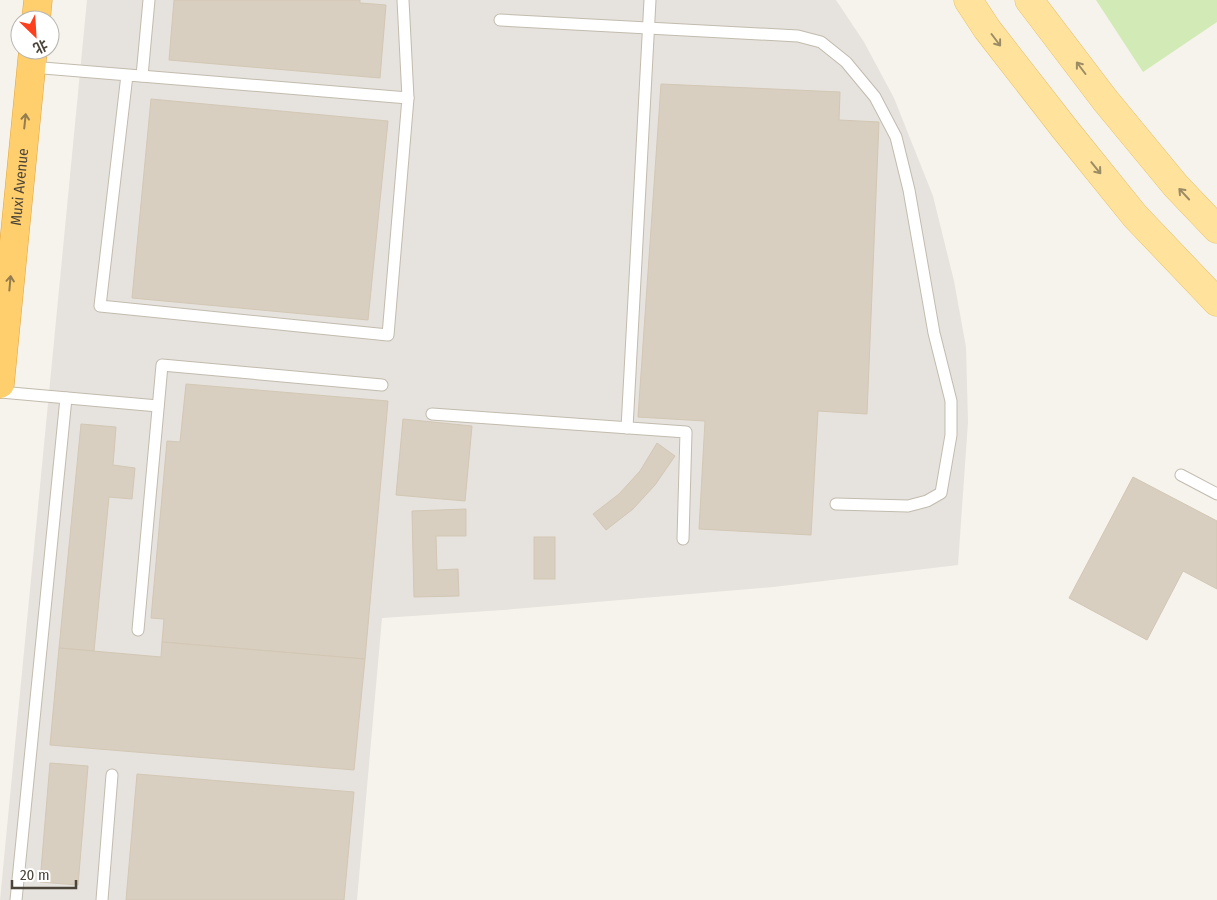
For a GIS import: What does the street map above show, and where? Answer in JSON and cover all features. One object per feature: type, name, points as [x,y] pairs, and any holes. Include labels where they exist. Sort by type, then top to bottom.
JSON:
[{"type":"highway","name":"Muxi Avenue","points":[[0,384],[32,60]]},
{"type":"main road","points":[[968,0],[987,29],[1135,216],[1217,302]]},
{"type":"main road","points":[[1029,0],[1105,100],[1176,186],[1217,229]]},
{"type":"lane","points":[[142,76],[149,0]]},
{"type":"lane","points":[[127,75],[100,306],[388,335],[408,98],[403,0]]},
{"type":"lane","points":[[627,428],[650,0]]},
{"type":"lane","points":[[500,20],[798,36],[821,42],[846,62],[875,96],[896,137],[911,200],[934,332],[951,401],[951,435],[941,493],[926,501],[908,506],[836,504]]},
{"type":"lane","points":[[43,60],[127,75],[408,98]]},
{"type":"lane","points":[[138,630],[162,365],[382,384]]},
{"type":"lane","points":[[0,392],[158,406]]},
{"type":"lane","points":[[16,900],[66,398]]},
{"type":"lane","points":[[432,414],[686,432],[683,539]]},
{"type":"lane","points":[[1182,475],[1217,494]]},
{"type":"lane","points":[[102,900],[112,775]]},
{"type":"shaded area","points":[[87,0],[836,0],[864,42],[894,98],[933,196],[954,281],[966,347],[968,422],[958,565],[773,587],[503,610],[382,618],[357,900],[0,900]]},
{"type":"green space","points":[[1096,0],[1217,0],[1217,22],[1143,72]]},
{"type":"building","points":[[174,0],[360,0],[360,3],[386,5],[380,78],[169,60]]},
{"type":"building","points":[[661,84],[840,92],[839,120],[879,122],[867,414],[818,411],[811,535],[699,529],[705,421],[638,417]]},
{"type":"building","points":[[151,99],[388,121],[368,320],[132,298]]},
{"type":"building","points":[[186,384],[388,401],[365,659],[162,642],[164,619],[151,618],[167,441],[180,442]]},
{"type":"building","points":[[403,419],[472,426],[465,501],[396,495]]},
{"type":"building","points":[[81,424],[116,427],[113,465],[135,468],[132,499],[109,497],[94,651],[59,648]]},
{"type":"building","points":[[657,443],[675,456],[655,485],[633,509],[606,530],[593,514],[619,494],[640,471]]},
{"type":"building","points":[[1133,477],[1217,521],[1217,589],[1183,571],[1147,640],[1069,598]]},
{"type":"building","points":[[466,509],[466,536],[436,536],[437,570],[458,569],[459,596],[414,597],[412,511]]},
{"type":"building","points":[[534,537],[555,537],[555,579],[534,579]]},
{"type":"building","points":[[162,642],[365,659],[354,770],[50,745],[59,648],[161,657]]},
{"type":"building","points":[[50,763],[88,766],[78,885],[40,882]]},
{"type":"building","points":[[137,774],[354,792],[344,900],[126,900]]}]
